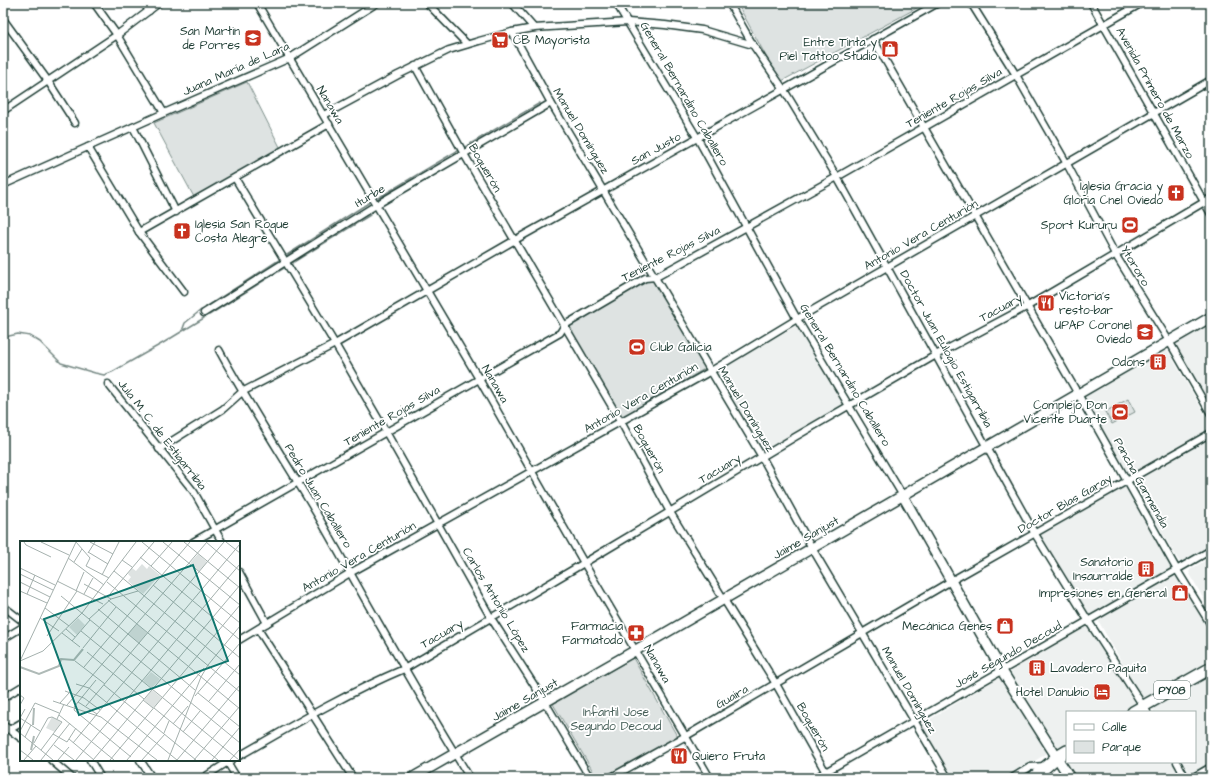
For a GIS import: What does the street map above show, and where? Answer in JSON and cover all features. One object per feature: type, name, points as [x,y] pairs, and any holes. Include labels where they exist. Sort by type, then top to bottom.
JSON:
[{"type":"highway","name":"PY08","points":[[1145,709],[1211,668]]},
{"type":"highway","points":[[1033,778],[1062,754]]},
{"type":"main road","name":"Jaime Sanjust","points":[[412,778],[725,599],[1211,317]]},
{"type":"main road","name":"General Bernardino Caballero","points":[[903,496],[1002,671],[1062,754],[1070,778]]},
{"type":"street","points":[[94,3],[116,35],[164,113]]},
{"type":"street","points":[[144,3],[149,11]]},
{"type":"street","points":[[3,111],[116,35],[159,3]]},
{"type":"street","name":"Nanawa","points":[[258,3],[533,471],[584,563],[710,778]]},
{"type":"street","name":"Juana María de Lara","points":[[3,185],[290,58],[377,3]]},
{"type":"street","points":[[427,3],[467,44]]},
{"type":"street","points":[[512,3],[534,28]]},
{"type":"street","name":"General Bernardino Caballero","points":[[616,3],[698,139],[797,319],[903,496]]},
{"type":"street","name":"Doctor Juan Eulogio Estigarribia","points":[[729,3],[753,44],[784,90],[837,177],[888,266],[1035,534],[1145,709]]},
{"type":"street","name":"San Justo","points":[[159,448],[223,409],[242,392],[335,344],[515,240],[698,139],[938,3]]},
{"type":"street","name":"Ytororo","points":[[971,3],[1016,75],[1067,164],[1115,254],[1169,341],[1211,414]]},
{"type":"street","name":"Avenida Primero de Marzo","points":[[1091,3],[1211,214]]},
{"type":"street","name":"Teniente Rojas Silva","points":[[195,541],[560,333],[565,325],[645,278],[656,277],[747,227],[1142,3]]},
{"type":"street","points":[[3,18],[48,81],[74,123]]},
{"type":"street","points":[[324,116],[415,66],[449,50],[512,32],[534,28],[628,22],[702,30],[753,44]]},
{"type":"street","name":"Manuel Domínguez","points":[[512,32],[551,103],[762,457],[812,548],[948,778]]},
{"type":"street","name":"Pancha Garmendia","points":[[873,39],[1128,480],[1177,570],[1211,625]]},
{"type":"street","name":"Boquerón","points":[[415,66],[464,154],[621,422],[670,512],[776,684],[829,778]]},
{"type":"street","name":"Antonio Vera Centurión","points":[[240,639],[350,573],[711,371],[888,266],[1211,80]]},
{"type":"street","name":"Iturbe","points":[[204,313],[376,205],[551,103]]},
{"type":"street","points":[[140,232],[329,124]]},
{"type":"street","points":[[133,127],[176,212]]},
{"type":"street","points":[[88,147],[140,232],[184,292]]},
{"type":"street","name":"Carlos Antonio López","points":[[234,178],[335,344],[491,618],[545,702],[590,778]]},
{"type":"street","name":"Tacuary","points":[[240,755],[312,714],[404,668],[762,457],[936,356],[1028,306],[1211,198]]},
{"type":"street","name":"Pedro Juan Caballero","points":[[219,350],[242,392],[298,482],[454,754],[470,778]]},
{"type":"street","name":"Jula M. C. de Estigarribia","points":[[108,384],[194,492],[221,541]]},
{"type":"street","name":"Doctor Blas Garay","points":[[863,633],[951,581],[1211,433]]},
{"type":"street","name":"José Segundo Decoud","points":[[815,778],[1089,622],[1211,550]]},
{"type":"street","points":[[240,574],[267,623]]},
{"type":"street","points":[[3,606],[20,619]]},
{"type":"street","points":[[3,639],[20,629]]},
{"type":"street","points":[[258,629],[353,778]]},
{"type":"street","name":"Guaira","points":[[610,778],[686,736],[863,633]]},
{"type":"street","points":[[3,698],[20,688]]},
{"type":"street","points":[[9,730],[20,724]]},
{"type":"street","points":[[3,726],[20,737]]},
{"type":"street","points":[[52,761],[72,778]]},
{"type":"street","points":[[91,761],[102,778]]},
{"type":"street","points":[[141,761],[152,778]]},
{"type":"street","points":[[203,778],[228,761],[237,778]]},
{"type":"street","points":[[1178,763],[1186,778]]},
{"type":"street","points":[[1012,778],[1030,767],[1047,766]]},
{"type":"street","points":[[1192,778],[1211,767]]},
{"type":"shaded area","points":[[1211,321],[1211,407],[1175,343]]},
{"type":"shaded area","points":[[796,326],[843,404],[762,453],[715,372]]},
{"type":"shaded area","points":[[1165,349],[1168,351],[1211,425],[1211,429],[1133,474],[1128,474],[1085,399],[1085,394]]},
{"type":"shaded area","points":[[1211,437],[1211,547],[1182,563],[1179,561],[1134,484],[1136,481]]},
{"type":"shaded area","points":[[1123,486],[1127,489],[1172,565],[1172,569],[1090,616],[1087,614],[1041,536],[1044,532]]},
{"type":"shaded area","points":[[1211,557],[1211,613],[1189,572],[1191,569]]},
{"type":"shaded area","points":[[1174,577],[1178,577],[1180,579],[1211,633],[1211,661],[1144,698],[1141,696],[1099,622],[1101,618]]},
{"type":"shaded area","points":[[1088,627],[1092,629],[1135,703],[1133,707],[1126,711],[1066,711],[1066,746],[1058,750],[1055,748],[1011,673],[1013,670]]},
{"type":"shaded area","points":[[1211,672],[1211,764],[1192,774],[1188,771],[1184,763],[1196,763],[1196,711],[1154,711],[1152,708],[1153,705]]},
{"type":"shaded area","points":[[1000,677],[1003,679],[1046,749],[1046,754],[1007,778],[953,778],[922,728],[922,724]]},
{"type":"shaded area","points":[[1066,757],[1066,763],[1174,763],[1181,778],[1072,778],[1063,762]]},
{"type":"shaded area","points":[[1052,771],[1057,771],[1062,778],[1044,778]]},
{"type":"green space","points":[[737,3],[926,3],[780,82]]},
{"type":"green space","points":[[247,82],[281,149],[194,197],[154,123]]},
{"type":"green space","name":"Club Galicia","points":[[654,280],[706,368],[623,417],[620,415],[569,325],[646,281]]},
{"type":"green space","name":"Complejo Don Vicente Duarte","points":[[1128,399],[1135,412],[1112,424],[1105,412]]},
{"type":"green space","name":"Infantil Jose Segundo Decoud","points":[[633,658],[677,736],[601,778],[597,778],[553,704]]},
{"type":"waterway","points":[[465,147],[540,103]]},
{"type":"waterway","points":[[378,198],[457,151]]},
{"type":"waterway","points":[[287,255],[370,202]]},
{"type":"waterway","points":[[292,263],[370,215]]},
{"type":"waterway","points":[[206,307],[279,260]]},
{"type":"waterway","points":[[209,315],[284,268]]},
{"type":"waterway","points":[[182,331],[185,323],[201,310]]},
{"type":"waterway","points":[[3,341],[9,336],[18,334],[30,336],[40,342],[61,363],[104,375],[163,343],[204,318]]},
{"type":"place","name":"San Martin de Porres","points":[[253,38]]},
{"type":"place","name":"CB Mayorista","points":[[500,40]]},
{"type":"place","name":"Entre Tinta y Piel Tattoo Studio","points":[[890,49]]},
{"type":"place","name":"Iglesia Gracia y Gloria Cnel Oviedo","points":[[1176,193]]},
{"type":"place","name":"Sport Kururu","points":[[1130,225]]},
{"type":"place","name":"Iglesia San Roque Costa Alegre","points":[[182,231]]},
{"type":"place","name":"Victoria's resto-bar","points":[[1046,303]]},
{"type":"place","name":"UPAP Coronel Oviedo","points":[[1145,332]]},
{"type":"place","name":"Club Galicia","points":[[637,347]]},
{"type":"place","name":"Odons","points":[[1158,362]]},
{"type":"place","name":"Complejo Don Vicente Duarte","points":[[1120,412]]},
{"type":"place","name":"Sanatorio Insaurralde","points":[[1146,569]]},
{"type":"place","name":"Impresiones en General","points":[[1180,593]]},
{"type":"place","name":"Mecánica Genes","points":[[1005,626]]},
{"type":"place","name":"Farmacia Farmatodo","points":[[636,633]]},
{"type":"place","name":"Lavadero Paquita","points":[[1037,668]]},
{"type":"place","name":"Hotel Danubio","points":[[1102,692]]},
{"type":"place","name":"Quiero Fruta","points":[[679,756]]}]
